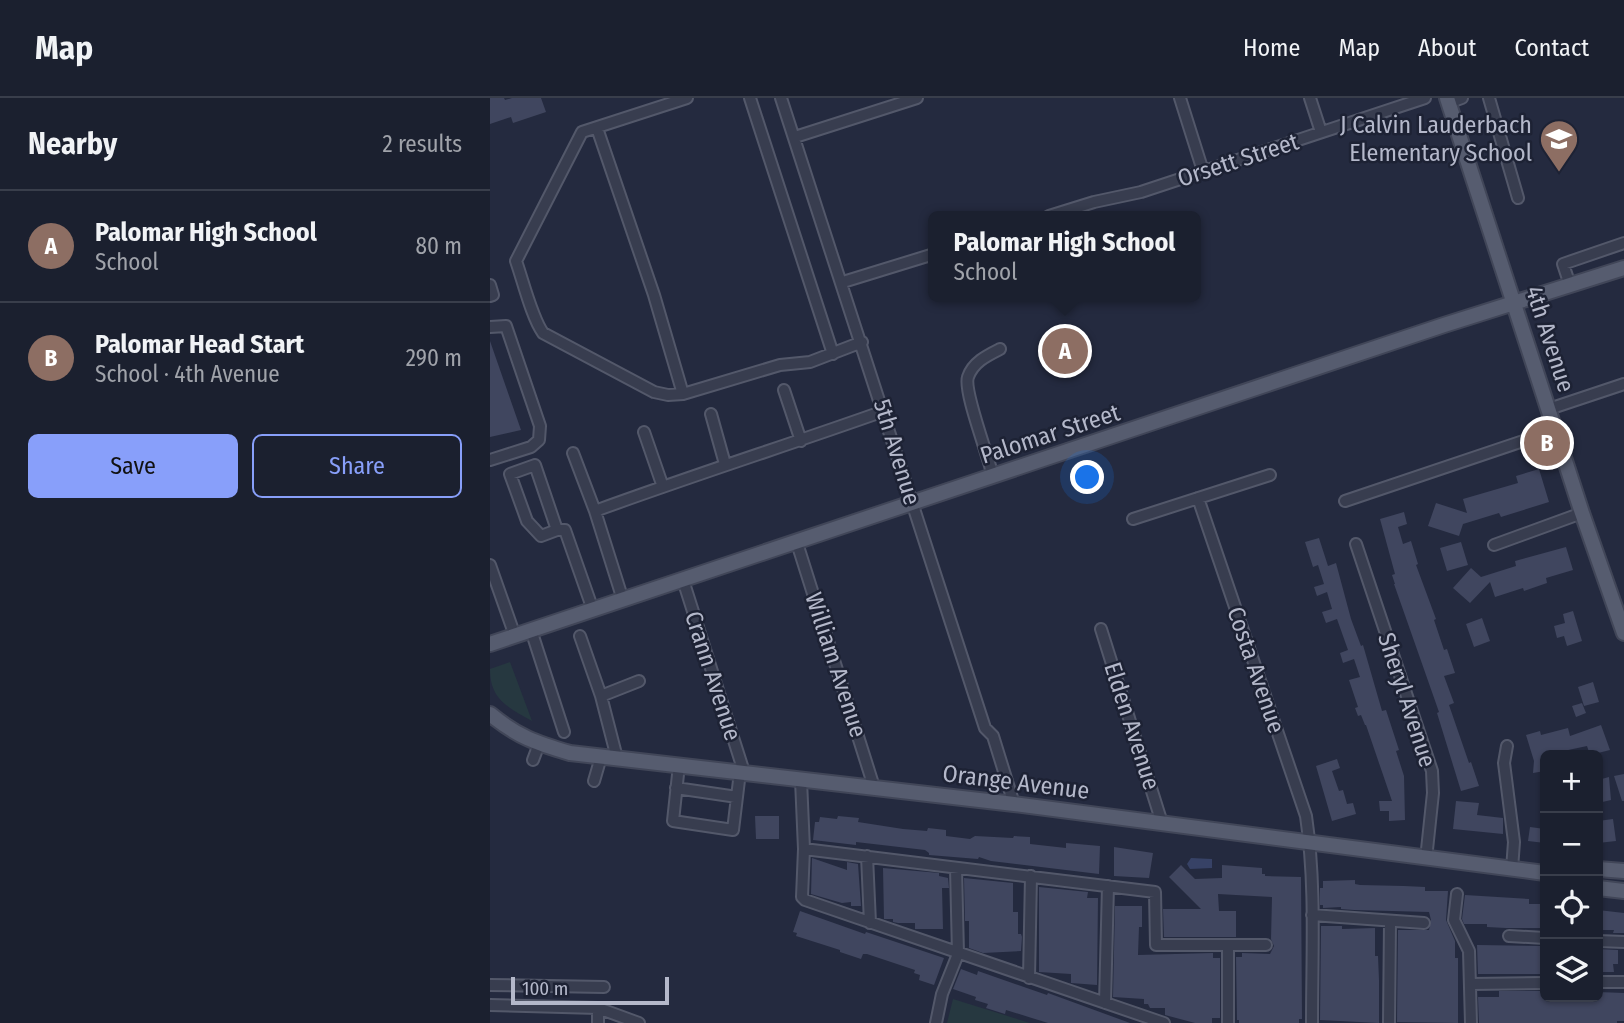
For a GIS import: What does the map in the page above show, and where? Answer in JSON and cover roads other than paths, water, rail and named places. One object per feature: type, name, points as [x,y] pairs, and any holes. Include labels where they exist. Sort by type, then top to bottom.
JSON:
[{"type":"main road","name":"4th Avenue","points":[[1452,100],[1514,303],[1624,633]]},
{"type":"main road","name":"Palomar Street","points":[[490,644],[1624,268]]},
{"type":"main road","name":"Orange Avenue","points":[[490,714],[515,734],[570,753],[1014,804],[1540,872]]},
{"type":"main road","points":[[1603,870],[1624,872]]},
{"type":"main road","points":[[1603,889],[1624,891]]},
{"type":"street","points":[[687,98],[582,132],[516,261],[536,323],[544,333],[654,392],[668,395],[683,394],[780,365],[810,362],[862,342]]},
{"type":"street","points":[[750,98],[833,354]]},
{"type":"street","name":"5th Avenue","points":[[781,98],[843,282],[985,729],[993,736],[1014,804]]},
{"type":"street","points":[[795,137],[917,98]]},
{"type":"street","points":[[1180,98],[1203,172]]},
{"type":"street","points":[[1310,98],[1321,132]]},
{"type":"street","name":"Orsett Street","points":[[1065,211],[1141,192],[1425,98]]},
{"type":"street","points":[[1489,98],[1518,198]]},
{"type":"street","points":[[597,128],[654,295],[683,394]]},
{"type":"street","points":[[1570,285],[1563,264],[1624,243]]},
{"type":"street","points":[[843,282],[928,256]]},
{"type":"street","points":[[490,285],[493,295],[490,296]]},
{"type":"street","points":[[490,327],[506,326],[540,426],[539,440],[531,447],[490,460]]},
{"type":"street","points":[[993,477],[968,397],[967,378],[974,366],[984,357],[1000,349]]},
{"type":"street","points":[[1549,409],[1624,384]]},
{"type":"street","points":[[784,390],[800,441]]},
{"type":"street","points":[[595,511],[884,411]]},
{"type":"street","points":[[710,414],[725,464]]},
{"type":"street","points":[[1345,501],[1556,430]]},
{"type":"street","points":[[644,432],[663,487]]},
{"type":"street","points":[[573,453],[624,600]]},
{"type":"street","points":[[557,530],[535,465],[510,474],[527,521],[541,536],[565,530],[593,610]]},
{"type":"street","points":[[1133,519],[1270,475]]},
{"type":"street","name":"Costa Avenue","points":[[1198,498],[1306,816],[1310,844],[1312,1023]]},
{"type":"street","points":[[1494,545],[1582,513]]},
{"type":"street","name":"William Avenue","points":[[797,543],[874,787]]},
{"type":"street","name":"Sheryl Avenue","points":[[1356,544],[1432,771],[1433,793],[1426,859]]},
{"type":"street","points":[[490,565],[515,636]]},
{"type":"street","name":"Crann Avenue","points":[[683,580],[742,772]]},
{"type":"street","name":"Elden Avenue","points":[[1101,629],[1162,823]]},
{"type":"street","points":[[531,630],[564,732]]},
{"type":"street","points":[[580,636],[601,695],[617,758]]},
{"type":"street","points":[[601,695],[639,681]]},
{"type":"street","points":[[533,760],[539,744]]},
{"type":"street","points":[[1507,746],[1504,763],[1514,842],[1512,869]]},
{"type":"street","points":[[594,781],[601,757]]},
{"type":"street","points":[[679,765],[673,821],[733,830],[742,772]]},
{"type":"street","points":[[801,780],[804,849],[802,897],[805,900],[1164,1023]]},
{"type":"street","points":[[676,788],[737,797]]},
{"type":"street","points":[[804,849],[1155,892],[1156,945],[1266,945]]},
{"type":"street","points":[[867,856],[870,923]]},
{"type":"street","points":[[936,1023],[942,994],[958,954],[956,868]]},
{"type":"street","points":[[1029,978],[1031,876]]},
{"type":"street","points":[[1105,1003],[1108,886]]},
{"type":"street","points":[[1457,894],[1454,920],[1469,951],[1471,1023]]},
{"type":"street","points":[[1312,915],[1424,923]]},
{"type":"street","points":[[1389,1023],[1390,922]]},
{"type":"street","points":[[1509,936],[1540,938]]},
{"type":"street","points":[[1603,940],[1624,942]]},
{"type":"street","points":[[1228,946],[1228,1023]]},
{"type":"street","points":[[1603,982],[1624,982]]},
{"type":"street","points":[[1471,984],[1540,983]]},
{"type":"street","points":[[490,985],[604,987]]},
{"type":"street","points":[[490,1004],[598,1008],[639,1023]]},
{"type":"street","points":[[598,1008],[598,1023]]},
{"type":"water","points":[[1191,858],[1212,859],[1212,868],[1190,869],[1187,864]]},
{"type":"place","name":"J Calvin Lauderbach Elementary School","points":[[1559,173]]},
{"type":"place","name":"Palomar High School","points":[[1065,351]]},
{"type":"place","name":"Palomar Head Start","points":[[1547,443]]}]
